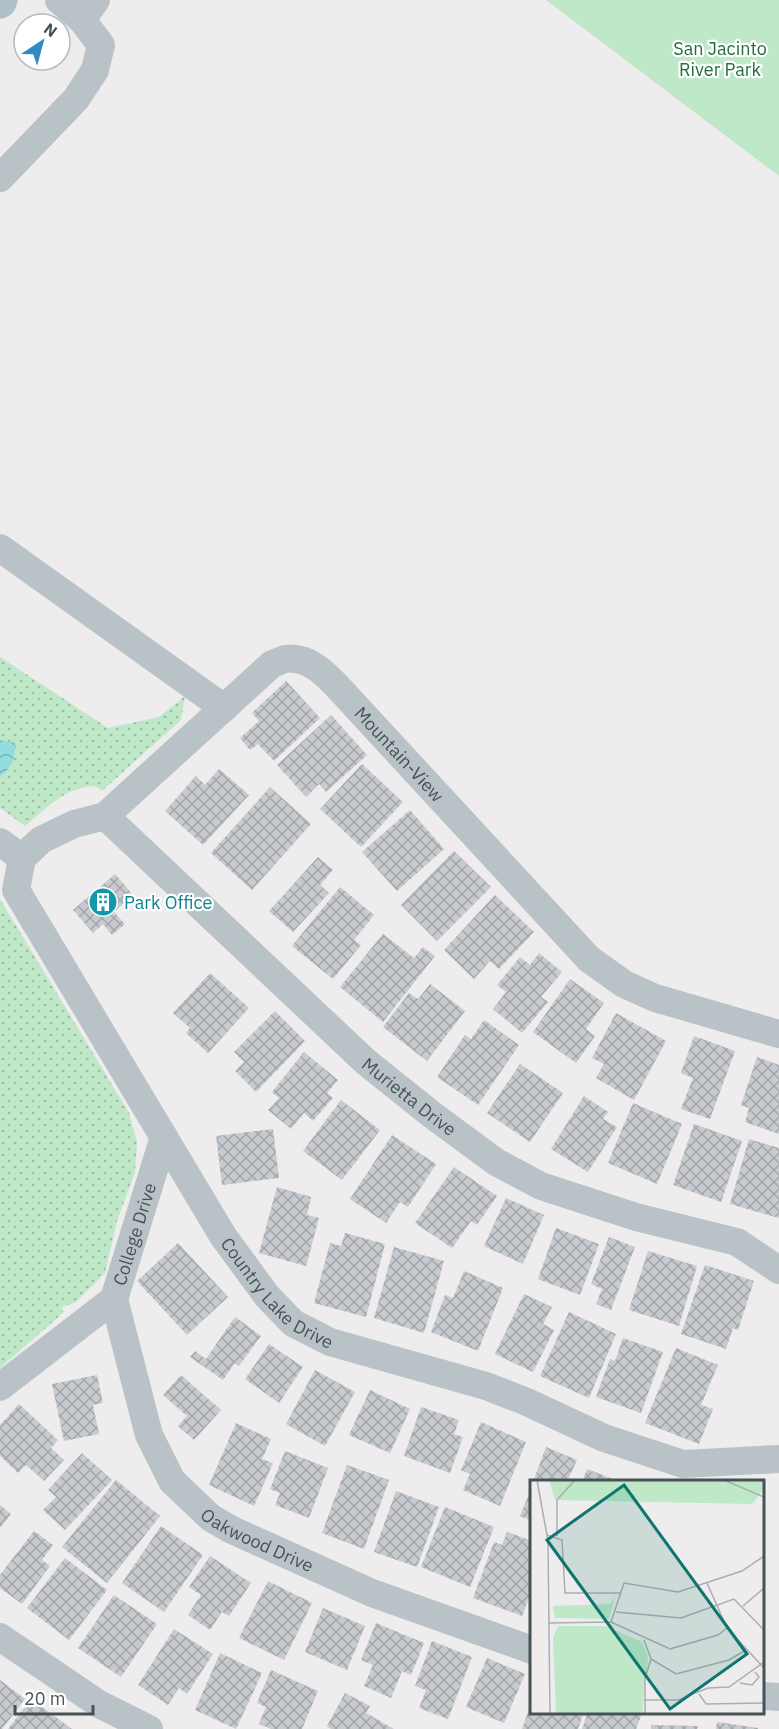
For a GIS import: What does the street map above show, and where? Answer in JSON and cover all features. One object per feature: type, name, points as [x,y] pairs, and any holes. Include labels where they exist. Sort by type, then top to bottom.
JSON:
[{"type":"lane","points":[[0,178],[76,99],[95,70],[101,45],[89,10],[59,0]]},
{"type":"lane","points":[[0,548],[224,708]]},
{"type":"lane","name":"Mountain-View","points":[[11,850],[41,840],[74,824],[105,816],[272,664],[287,658],[302,661],[322,671],[589,959],[624,984],[655,998],[779,1034]]},
{"type":"lane","name":"Murietta Drive","points":[[105,816],[366,1062],[496,1162],[542,1186],[615,1210],[737,1242],[779,1269]]},
{"type":"lane","name":"Country Lake Drive","points":[[11,850],[16,890],[223,1236],[267,1296],[293,1323],[330,1342],[486,1386],[527,1402],[604,1438],[683,1464],[778,1459]]},
{"type":"lane","name":"College Drive","points":[[0,1387],[114,1299],[164,1137]]},
{"type":"lane","name":"Oakwood Drive","points":[[114,1299],[149,1435],[172,1481],[211,1518],[232,1530],[372,1593],[530,1650]]},
{"type":"lane","points":[[779,1452],[779,1485]]},
{"type":"lane","points":[[0,1637],[99,1704],[149,1729]]},
{"type":"lane","points":[[764,1696],[779,1697]]},
{"type":"green space","name":"San Jacinto River Park","points":[[546,0],[779,0],[779,176]]},
{"type":"green space","points":[[0,657],[108,728],[159,717],[185,696],[181,720],[102,791],[95,786],[84,787],[65,794],[25,826],[0,808]]},
{"type":"green space","points":[[0,899],[129,1113],[137,1142],[135,1172],[117,1221],[105,1273],[76,1302],[62,1307],[63,1313],[0,1368]]},
{"type":"water","points":[[0,740],[15,743],[15,748],[10,766],[0,776]]},
{"type":"building","points":[[286,681],[320,718],[274,761],[258,744],[250,750],[240,738],[259,721],[252,713]]},
{"type":"building","points":[[331,715],[367,755],[326,792],[319,784],[306,797],[277,765]]},
{"type":"building","points":[[362,764],[403,802],[361,847],[320,809]]},
{"type":"building","points":[[219,769],[249,795],[203,845],[165,811],[196,776],[205,785]]},
{"type":"building","points":[[270,787],[311,824],[252,890],[211,853]]},
{"type":"building","points":[[410,810],[444,849],[397,891],[362,852]]},
{"type":"building","points":[[454,851],[491,887],[437,941],[401,905]]},
{"type":"building","points":[[318,857],[333,870],[320,885],[329,893],[293,932],[269,911]]},
{"type":"building","name":"Park Office","points":[[115,874],[133,895],[114,912],[125,924],[112,935],[103,924],[93,933],[73,910]]},
{"type":"building","points":[[340,887],[374,915],[354,940],[361,945],[333,979],[292,946]]},
{"type":"building","points":[[495,895],[534,932],[499,969],[490,961],[474,979],[444,950]]},
{"type":"building","points":[[383,934],[414,958],[423,947],[435,956],[383,1022],[340,987]]},
{"type":"building","points":[[539,953],[562,972],[541,997],[548,1002],[522,1033],[493,1009],[506,992],[497,985],[520,957],[530,965]]},
{"type":"building","points":[[210,973],[249,1008],[208,1053],[186,1033],[190,1028],[173,1013]]},
{"type":"building","points":[[570,979],[604,1003],[586,1029],[595,1036],[576,1063],[533,1032]]},
{"type":"building","points":[[430,984],[465,1011],[427,1061],[383,1027],[409,993],[418,999]]},
{"type":"building","points":[[275,1011],[305,1041],[256,1092],[235,1071],[244,1062],[234,1052]]},
{"type":"building","points":[[616,1013],[666,1041],[634,1100],[596,1078],[604,1064],[592,1058]]},
{"type":"building","points":[[484,1020],[519,1045],[478,1105],[437,1077],[465,1035],[471,1039]]},
{"type":"building","points":[[694,1036],[735,1051],[710,1119],[681,1109],[693,1078],[681,1073]]},
{"type":"building","points":[[304,1052],[338,1080],[327,1093],[333,1098],[313,1121],[304,1113],[291,1129],[268,1110],[279,1098],[272,1092]]},
{"type":"building","points":[[757,1057],[779,1065],[779,1134],[745,1122],[749,1108],[741,1105]]},
{"type":"building","points":[[520,1064],[563,1093],[530,1142],[487,1113]]},
{"type":"building","points":[[584,1096],[608,1112],[603,1119],[617,1127],[588,1172],[551,1149]]},
{"type":"building","points":[[341,1100],[380,1130],[342,1180],[303,1151]]},
{"type":"building","points":[[633,1103],[682,1124],[657,1184],[608,1163]]},
{"type":"building","points":[[694,1124],[742,1141],[721,1202],[673,1185]]},
{"type":"building","points":[[273,1129],[279,1178],[222,1185],[216,1136]]},
{"type":"building","points":[[392,1135],[436,1164],[408,1207],[400,1202],[386,1223],[350,1199]]},
{"type":"building","points":[[749,1139],[779,1148],[779,1218],[730,1204]]},
{"type":"building","points":[[454,1167],[497,1196],[477,1225],[471,1221],[452,1248],[415,1223]]},
{"type":"building","points":[[277,1187],[311,1197],[307,1215],[319,1218],[306,1266],[259,1253]]},
{"type":"building","points":[[506,1198],[544,1215],[523,1264],[484,1246]]},
{"type":"building","points":[[556,1228],[599,1244],[580,1295],[538,1279]]},
{"type":"building","points":[[345,1233],[385,1244],[366,1317],[314,1303],[330,1243],[341,1246]]},
{"type":"building","points":[[609,1237],[635,1247],[611,1310],[596,1304],[602,1289],[591,1284]]},
{"type":"building","points":[[178,1243],[228,1297],[187,1335],[137,1281]]},
{"type":"building","points":[[394,1247],[444,1261],[424,1333],[374,1318]]},
{"type":"building","points":[[648,1251],[697,1266],[679,1326],[629,1310]]},
{"type":"building","points":[[705,1265],[754,1281],[738,1330],[733,1328],[726,1349],[681,1334]]},
{"type":"building","points":[[464,1271],[503,1288],[478,1351],[431,1332],[445,1295],[453,1298]]},
{"type":"building","points":[[524,1294],[552,1307],[543,1324],[554,1330],[533,1372],[495,1354]]},
{"type":"building","points":[[569,1312],[616,1334],[589,1398],[540,1376]]},
{"type":"building","points":[[235,1317],[261,1336],[239,1366],[235,1363],[223,1380],[190,1357],[195,1351],[206,1359]]},
{"type":"building","points":[[623,1338],[663,1352],[641,1413],[596,1397],[610,1359],[615,1361]]},
{"type":"building","points":[[269,1344],[303,1367],[279,1403],[245,1379]]},
{"type":"building","points":[[676,1348],[718,1365],[701,1405],[713,1409],[699,1444],[645,1423]]},
{"type":"building","points":[[315,1370],[355,1392],[325,1446],[286,1424]]},
{"type":"building","points":[[97,1375],[103,1403],[93,1405],[99,1434],[64,1441],[52,1384]]},
{"type":"building","points":[[181,1375],[221,1410],[194,1440],[178,1426],[187,1416],[163,1395]]},
{"type":"building","points":[[370,1390],[410,1409],[390,1453],[349,1435]]},
{"type":"building","points":[[19,1404],[58,1440],[51,1448],[64,1460],[44,1481],[26,1465],[18,1473],[0,1456],[0,1425]]},
{"type":"building","points":[[421,1407],[459,1420],[454,1434],[463,1437],[450,1473],[404,1456]]},
{"type":"building","points":[[481,1422],[526,1442],[500,1506],[463,1490],[470,1474],[461,1470]]},
{"type":"building","points":[[236,1423],[271,1439],[262,1459],[273,1463],[254,1506],[209,1485]]},
{"type":"building","points":[[546,1447],[577,1460],[568,1480],[534,1480]]},
{"type":"building","points":[[285,1451],[328,1468],[309,1518],[275,1505],[280,1493],[270,1489]]},
{"type":"building","points":[[82,1453],[112,1480],[65,1530],[43,1510],[56,1497],[48,1490]]},
{"type":"building","points":[[347,1465],[389,1480],[364,1549],[322,1533]]},
{"type":"building","points":[[587,1469],[615,1480],[583,1480]]},
{"type":"building","points":[[116,1480],[160,1516],[107,1583],[62,1547]]},
{"type":"building","points":[[396,1491],[439,1507],[417,1567],[374,1552]]},
{"type":"building","points":[[530,1492],[530,1520],[520,1516]]},
{"type":"building","points":[[0,1505],[11,1514],[1,1527],[0,1526]]},
{"type":"building","points":[[445,1507],[494,1527],[470,1587],[421,1567]]},
{"type":"building","points":[[161,1526],[203,1555],[164,1612],[122,1583]]},
{"type":"building","points":[[34,1531],[53,1545],[42,1560],[50,1566],[22,1604],[0,1588],[0,1575]]},
{"type":"building","points":[[507,1532],[530,1540],[530,1595],[522,1616],[473,1598],[494,1542],[502,1545]]},
{"type":"building","points":[[210,1556],[251,1583],[229,1616],[222,1612],[210,1630],[188,1615],[201,1595],[189,1587]]},
{"type":"building","points":[[65,1558],[107,1590],[69,1640],[27,1608]]},
{"type":"building","points":[[268,1581],[312,1603],[284,1660],[239,1638]]},
{"type":"building","points":[[114,1595],[157,1624],[121,1677],[78,1648]]},
{"type":"building","points":[[323,1608],[365,1626],[347,1670],[305,1652]]},
{"type":"building","points":[[376,1623],[424,1643],[411,1675],[402,1671],[391,1698],[364,1686],[373,1665],[361,1660]]},
{"type":"building","points":[[174,1629],[213,1654],[187,1694],[179,1688],[168,1705],[138,1685]]},
{"type":"building","points":[[432,1641],[472,1657],[448,1719],[419,1708],[426,1690],[415,1686]]},
{"type":"building","points":[[220,1653],[262,1673],[236,1729],[195,1710]]},
{"type":"building","points":[[487,1658],[525,1674],[504,1723],[466,1707]]},
{"type":"building","points":[[271,1670],[318,1691],[302,1729],[271,1729],[259,1724],[266,1707],[257,1703]]},
{"type":"building","points":[[0,1680],[25,1699],[2,1729],[0,1729]]},
{"type":"building","points":[[345,1693],[370,1706],[366,1713],[394,1729],[331,1729],[327,1726]]},
{"type":"building","points":[[31,1699],[72,1729],[8,1729]]},
{"type":"building","points":[[530,1706],[530,1714],[583,1714],[578,1729],[522,1729]]},
{"type":"building","points":[[587,1714],[636,1714],[641,1716],[636,1729],[582,1729]]},
{"type":"building","points":[[717,1722],[758,1728],[758,1729],[716,1729]]},
{"type":"building","points":[[651,1725],[698,1726],[697,1729],[651,1729]]},
{"type":"place","name":"Park Office","points":[[103,902]]}]
